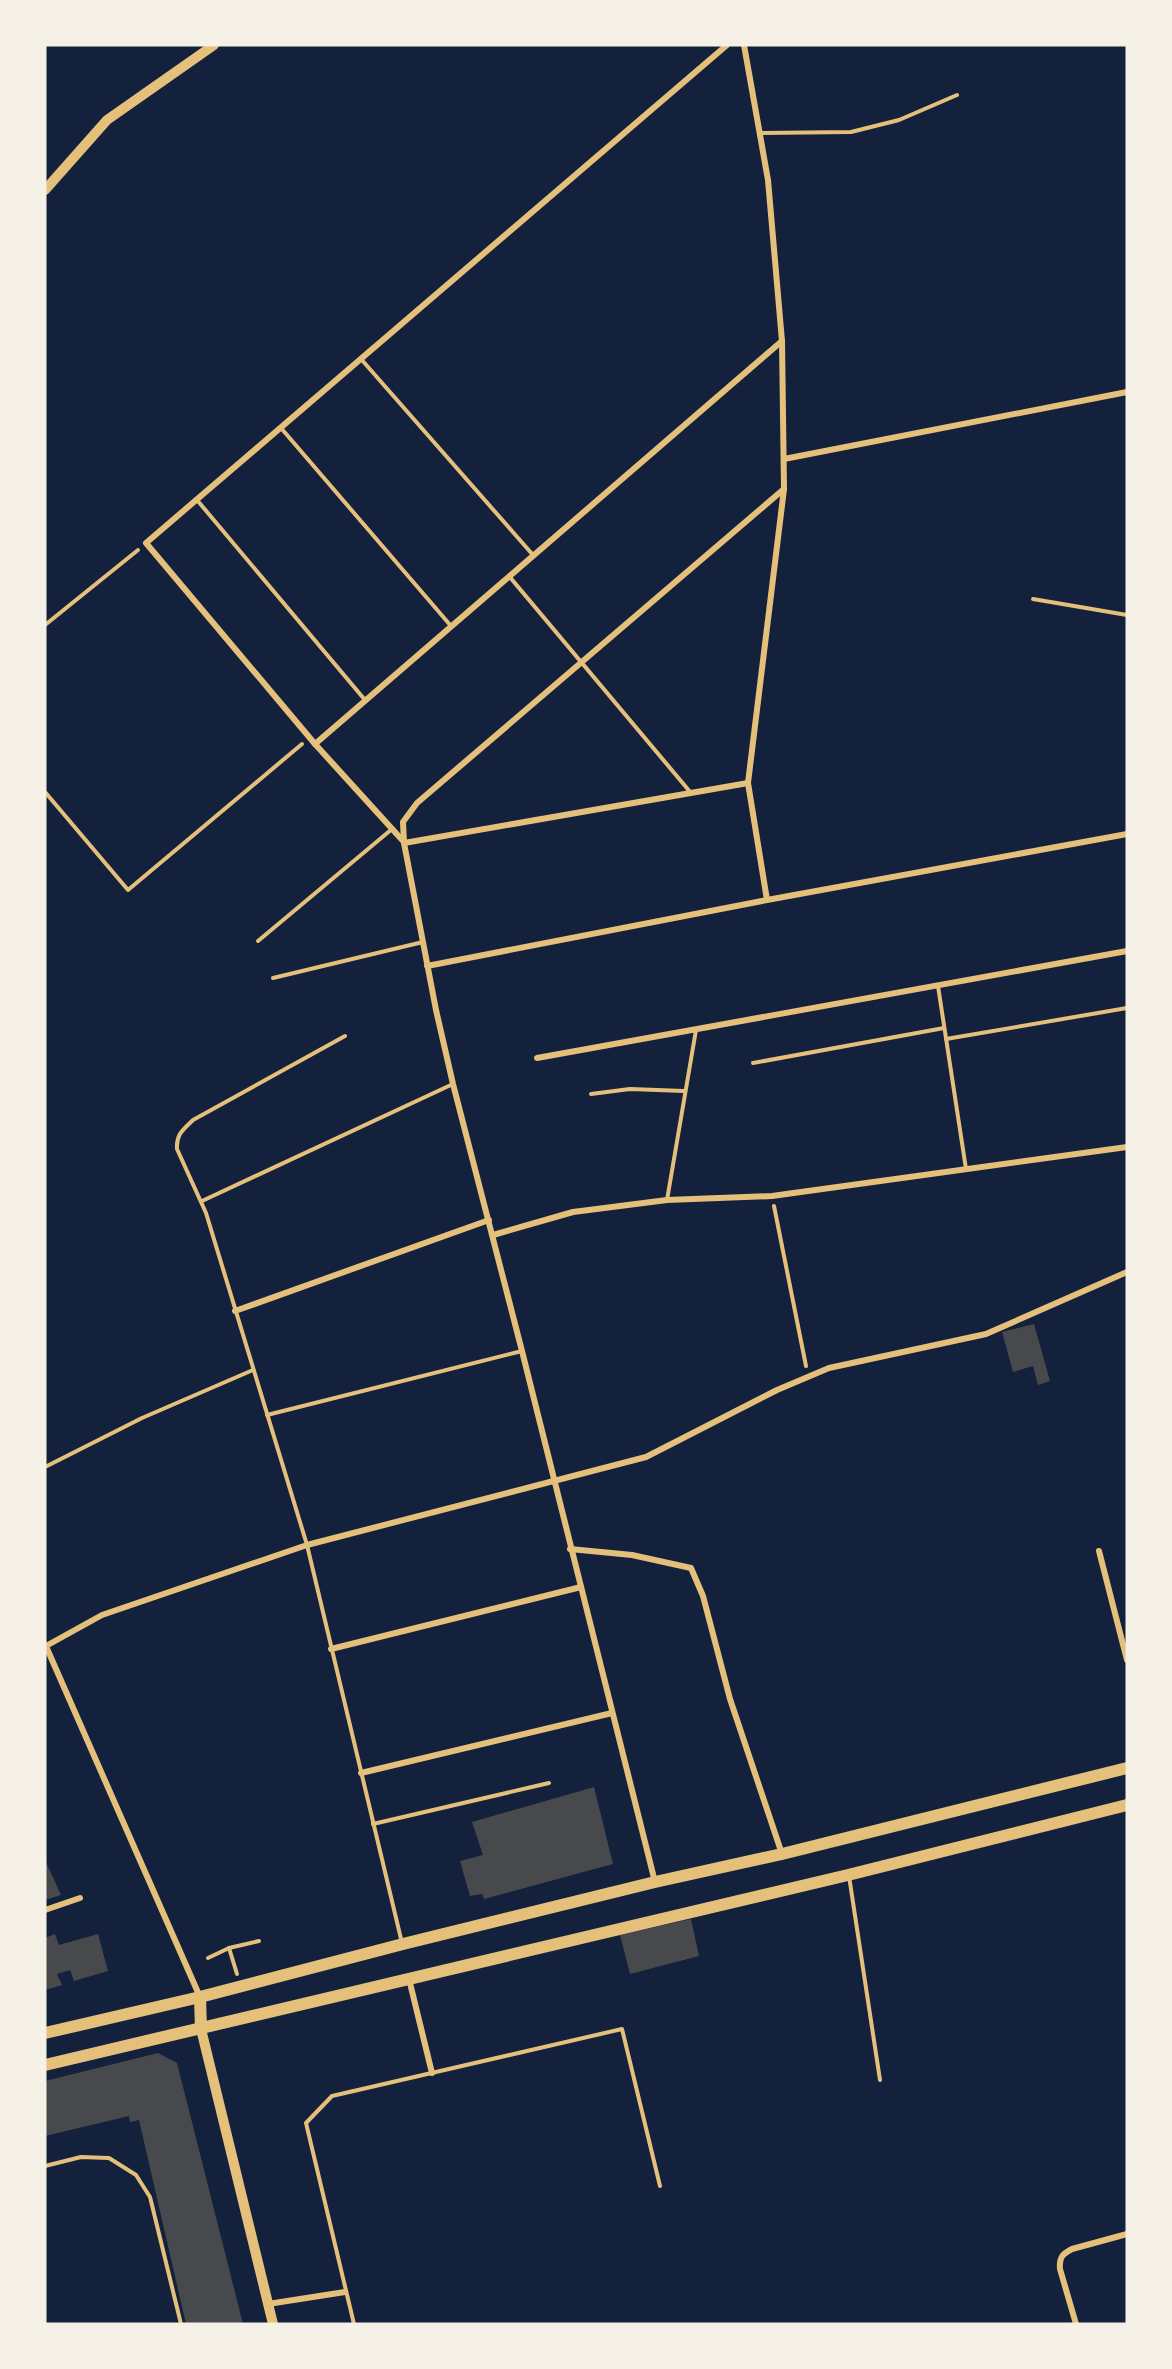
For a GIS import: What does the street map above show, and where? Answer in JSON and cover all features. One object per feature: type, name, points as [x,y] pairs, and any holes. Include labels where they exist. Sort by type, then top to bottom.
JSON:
[{"type":"main road","points":[[45,2033],[200,1997],[403,1944],[655,1882],[782,1854],[1127,1768]]},
{"type":"main road","points":[[45,2065],[849,1875],[1127,1805]]},
{"type":"main road","points":[[200,1997],[201,2029]]},
{"type":"street","points":[[45,190],[107,120],[214,45]]},
{"type":"street","points":[[404,843],[315,744],[146,543],[727,45]]},
{"type":"street","points":[[744,45],[768,180],[782,341],[784,489],[748,783],[767,900]]},
{"type":"street","points":[[315,744],[782,341]]},
{"type":"street","points":[[784,459],[1127,392]]},
{"type":"street","points":[[655,1882],[453,1084],[427,966],[404,843],[403,822],[417,802],[784,489]]},
{"type":"street","points":[[404,843],[748,783]]},
{"type":"street","points":[[427,966],[767,900],[1127,834]]},
{"type":"street","points":[[537,1058],[1127,951]]},
{"type":"street","points":[[493,1235],[573,1212],[667,1200],[772,1196],[1127,1148]]},
{"type":"street","points":[[235,1311],[489,1221]]},
{"type":"street","points":[[200,1997],[45,1645],[102,1615],[307,1545],[646,1457],[777,1390],[829,1368],[986,1334],[1127,1272]]},
{"type":"street","points":[[570,1549],[632,1555],[692,1568],[703,1596],[730,1699],[782,1854]]},
{"type":"street","points":[[1099,1551],[1127,1660]]},
{"type":"street","points":[[331,1649],[581,1587]]},
{"type":"street","points":[[361,1773],[612,1713]]},
{"type":"street","points":[[45,1910],[80,1898]]},
{"type":"street","points":[[410,1979],[432,2073]]},
{"type":"street","points":[[201,2029],[273,2324]]},
{"type":"street","points":[[1076,2324],[1059,2260],[1064,2253],[1072,2249],[1127,2234]]},
{"type":"street","points":[[268,2304],[345,2292]]},
{"type":"lane","points":[[760,133],[851,132],[899,120],[957,95]]},
{"type":"lane","points":[[362,359],[533,555]]},
{"type":"lane","points":[[281,428],[451,626]]},
{"type":"lane","points":[[197,500],[365,700]]},
{"type":"lane","points":[[509,576],[692,793]]},
{"type":"lane","points":[[1033,599],[1127,615]]},
{"type":"lane","points":[[258,941],[392,829]]},
{"type":"lane","points":[[273,978],[423,942]]},
{"type":"lane","points":[[938,986],[966,1169]]},
{"type":"lane","points":[[946,1039],[1127,1008]]},
{"type":"lane","points":[[753,1063],[944,1028]]},
{"type":"lane","points":[[667,1200],[696,1029]]},
{"type":"lane","points":[[345,1036],[193,1120],[179,1134],[177,1149],[201,1201],[307,1545],[403,1944]]},
{"type":"lane","points":[[201,1201],[453,1084]]},
{"type":"lane","points":[[591,1094],[630,1089],[684,1091]]},
{"type":"lane","points":[[267,1415],[522,1351]]},
{"type":"lane","points":[[45,1467],[142,1418],[253,1370]]},
{"type":"lane","points":[[373,1824],[549,1783]]},
{"type":"lane","points":[[849,1875],[880,2080]]},
{"type":"lane","points":[[354,2324],[306,2123],[332,2096],[622,2030],[660,2186]]},
{"type":"lane","points":[[45,2166],[81,2157],[109,2157],[136,2175],[150,2197],[181,2324]]},
{"type":"path","points":[[45,625],[146,543]]},
{"type":"path","points":[[45,792],[128,890],[310,738]]},
{"type":"path","points":[[772,1196],[808,1377]]},
{"type":"path","points":[[208,1958],[230,1948],[259,1941]]},
{"type":"building","points":[[1034,1324],[1050,1381],[1038,1385],[1033,1366],[1013,1372],[1002,1332]]},
{"type":"building","points":[[594,1787],[613,1864],[484,1899],[482,1894],[470,1896],[460,1861],[483,1855],[472,1822]]},
{"type":"building","points":[[45,1860],[61,1895],[45,1900]]},
{"type":"building","points":[[691,1919],[699,1956],[630,1974],[620,1935]]},
{"type":"building","points":[[55,1934],[59,1945],[98,1934],[108,1971],[74,1981],[70,1970],[57,1974],[62,1985],[45,1990],[45,1938]]},
{"type":"building","points":[[158,2053],[177,2063],[243,2324],[186,2324],[139,2120],[130,2122],[129,2116],[45,2136],[45,2081]]}]
